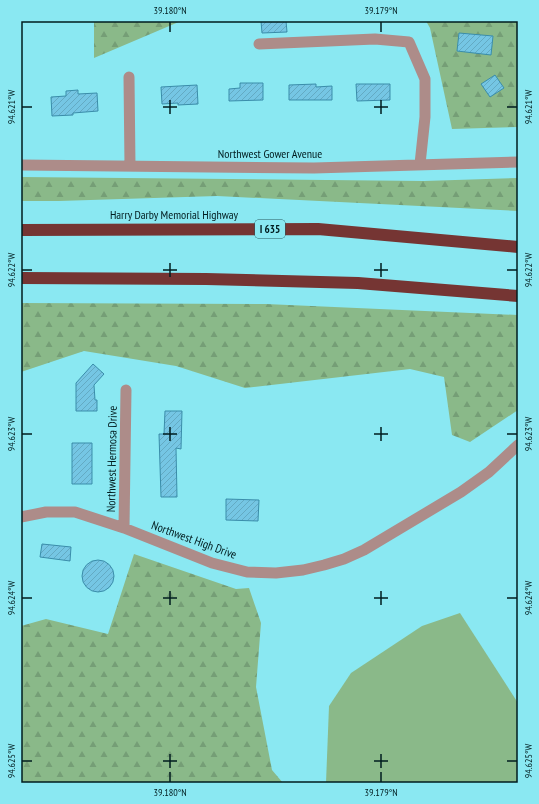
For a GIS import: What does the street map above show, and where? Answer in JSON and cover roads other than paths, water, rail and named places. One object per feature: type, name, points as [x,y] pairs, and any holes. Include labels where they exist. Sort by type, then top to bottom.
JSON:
[{"type":"highway","name":"Harry Darby Memorial Highway","points":[[21,230],[318,229],[518,247]]},
{"type":"highway","points":[[21,278],[206,279],[358,283],[518,296]]},
{"type":"street","points":[[259,44],[375,39],[409,42],[425,79],[425,117],[420,164]]},
{"type":"street","points":[[129,77],[130,166]]},
{"type":"street","name":"Northwest Gower Avenue","points":[[21,165],[314,168],[518,162]]},
{"type":"street","name":"Northwest Hermosa Drive","points":[[124,528],[126,390]]},
{"type":"street","name":"Northwest High Drive","points":[[21,517],[46,512],[75,512],[124,528],[212,563],[248,572],[276,574],[324,565],[344,559],[364,550],[461,492],[489,472],[518,444]]}]
